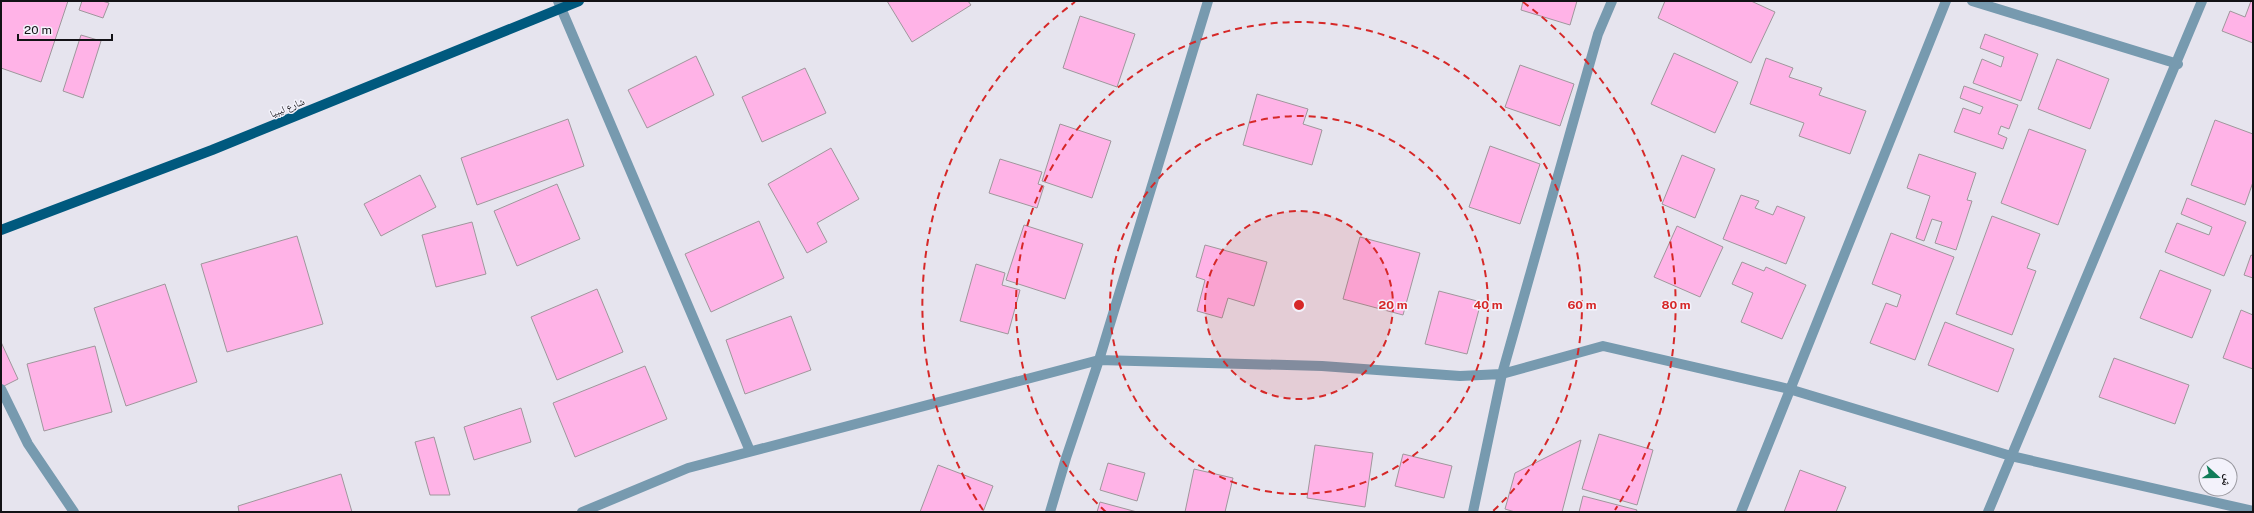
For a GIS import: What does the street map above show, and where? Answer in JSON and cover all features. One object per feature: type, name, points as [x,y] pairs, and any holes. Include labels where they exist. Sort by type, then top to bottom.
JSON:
[{"type":"main road","name":"شارع ليبيا","points":[[1,230],[212,150],[559,5],[579,1]]},
{"type":"street","points":[[1050,512],[1066,458],[1099,360],[1208,1]]},
{"type":"street","points":[[1473,512],[1502,374],[1596,42],[1612,1]]},
{"type":"street","points":[[1741,512],[1789,389],[1946,1]]},
{"type":"street","points":[[1972,1],[2178,64]]},
{"type":"street","points":[[1988,512],[2178,64],[2202,1]]},
{"type":"street","points":[[559,5],[750,451]]},
{"type":"street","points":[[582,512],[688,468],[1099,360],[1322,366],[1460,376],[1502,374],[1603,346],[1789,389],[2011,456],[2253,511]]},
{"type":"street","points":[[1,389],[28,444],[74,512]]},
{"type":"building","points":[[1,1],[68,1],[41,82],[1,68]]},
{"type":"building","points":[[82,1],[102,1],[109,3],[103,18],[79,10]]},
{"type":"building","points":[[887,1],[968,1],[971,5],[912,42]]},
{"type":"building","points":[[1523,1],[1577,1],[1570,25],[1521,10]]},
{"type":"building","points":[[1665,1],[1751,1],[1775,12],[1751,63],[1658,18]]},
{"type":"building","points":[[2251,1],[2253,1],[2253,43],[2222,31],[2230,11],[2245,17]]},
{"type":"building","points":[[1080,16],[1135,34],[1117,87],[1063,68]]},
{"type":"building","points":[[1985,34],[2038,54],[2021,101],[1973,83],[1982,59],[2001,67],[2004,57],[1980,48]]},
{"type":"building","points":[[81,35],[101,41],[83,98],[63,91]]},
{"type":"building","points":[[1674,53],[1738,82],[1715,133],[1651,104]]},
{"type":"building","points":[[696,56],[714,95],[647,128],[628,90]]},
{"type":"building","points":[[1766,58],[1793,68],[1789,77],[1822,88],[1819,95],[1866,111],[1850,154],[1799,136],[1804,123],[1750,104]]},
{"type":"building","points":[[2057,59],[2109,79],[2090,129],[2038,109]]},
{"type":"building","points":[[1520,65],[1574,84],[1560,126],[1505,107]]},
{"type":"building","points":[[805,68],[826,113],[762,142],[742,97]]},
{"type":"building","points":[[1964,86],[2018,105],[2009,129],[2001,126],[1998,134],[2007,138],[2003,149],[1954,132],[1963,108],[1980,114],[1983,107],[1960,98]]},
{"type":"building","points":[[1257,94],[1308,109],[1303,124],[1322,130],[1312,165],[1243,145]]},
{"type":"building","points":[[568,119],[584,166],[477,205],[461,158]]},
{"type":"building","points":[[2215,120],[2253,134],[2253,182],[2245,205],[2191,185]]},
{"type":"building","points":[[1060,124],[1111,141],[1092,198],[1042,181]]},
{"type":"building","points":[[2029,129],[2086,150],[2058,225],[2001,203]]},
{"type":"building","points":[[1490,146],[1540,164],[1520,224],[1469,207]]},
{"type":"building","points":[[831,148],[859,199],[817,223],[827,242],[807,253],[768,184]]},
{"type":"building","points":[[1919,154],[1976,173],[1967,200],[1972,201],[1956,250],[1935,243],[1942,222],[1932,219],[1924,241],[1916,238],[1930,196],[1907,188]]},
{"type":"building","points":[[1682,155],[1715,169],[1695,218],[1662,204]]},
{"type":"building","points":[[1000,159],[1042,172],[1038,184],[1044,186],[1037,208],[989,193]]},
{"type":"building","points":[[420,175],[436,207],[381,236],[364,204]]},
{"type":"building","points":[[557,184],[580,239],[517,266],[494,211]]},
{"type":"building","points":[[1741,195],[1759,201],[1755,208],[1773,215],[1777,206],[1805,217],[1786,264],[1723,239]]},
{"type":"building","points":[[2187,198],[2246,222],[2224,276],[2165,252],[2177,223],[2209,235],[2212,227],[2181,214]]},
{"type":"building","points":[[1992,216],[2040,234],[2027,268],[2036,271],[2012,335],[1956,314]]},
{"type":"building","points":[[759,221],[784,278],[711,312],[685,254]]},
{"type":"building","points":[[472,222],[486,274],[436,287],[422,235]]},
{"type":"building","points":[[1024,225],[1083,244],[1065,299],[1006,280]]},
{"type":"building","points":[[1677,226],[1723,247],[1700,297],[1654,277]]},
{"type":"building","points":[[1891,233],[1954,257],[1915,360],[1870,343],[1886,303],[1897,307],[1901,295],[1872,284]]},
{"type":"building","points":[[297,236],[323,324],[227,352],[201,264]]},
{"type":"building","points":[[1360,237],[1420,253],[1403,315],[1343,299]]},
{"type":"building","points":[[1205,245],[1267,262],[1254,306],[1228,298],[1222,318],[1197,311],[1205,280],[1196,277]]},
{"type":"building","points":[[2251,255],[2253,256],[2253,278],[2244,275]]},
{"type":"building","points":[[1742,262],[1764,271],[1766,267],[1806,285],[1782,339],[1741,322],[1753,293],[1732,284]]},
{"type":"building","points":[[976,264],[1005,273],[1002,285],[1020,290],[1008,334],[960,321]]},
{"type":"building","points":[[2160,270],[2211,290],[2192,338],[2140,318]]},
{"type":"building","points":[[165,284],[197,382],[126,406],[94,308]]},
{"type":"building","points":[[597,289],[623,352],[557,380],[531,317]]},
{"type":"building","points":[[1439,291],[1481,302],[1467,354],[1425,344]]},
{"type":"building","points":[[2241,310],[2253,315],[2253,369],[2223,358]]},
{"type":"building","points":[[791,316],[811,370],[745,394],[726,340]]},
{"type":"building","points":[[1945,322],[2014,349],[1998,392],[1928,365]]},
{"type":"building","points":[[1,342],[18,379],[2,387],[1,386]]},
{"type":"building","points":[[95,346],[112,412],[44,431],[27,364]]},
{"type":"building","points":[[2114,358],[2189,385],[2175,424],[2099,397]]},
{"type":"building","points":[[645,366],[667,419],[575,457],[553,403]]},
{"type":"building","points":[[521,408],[531,442],[474,460],[464,427]]},
{"type":"building","points":[[1599,434],[1653,450],[1637,505],[1582,489]]},
{"type":"building","points":[[434,437],[450,495],[430,495],[415,442]]},
{"type":"building","points":[[1581,440],[1562,512],[1515,512],[1505,509],[1515,473]]},
{"type":"building","points":[[1315,445],[1373,453],[1365,507],[1307,498]]},
{"type":"building","points":[[1403,454],[1452,466],[1444,498],[1395,486]]},
{"type":"building","points":[[1108,463],[1145,473],[1137,501],[1100,490]]},
{"type":"building","points":[[938,465],[993,486],[983,512],[920,512]]},
{"type":"building","points":[[1194,469],[1233,478],[1225,512],[1185,512]]},
{"type":"building","points":[[1800,470],[1846,487],[1836,512],[1784,512]]},
{"type":"building","points":[[341,474],[352,512],[239,512],[238,506]]},
{"type":"building","points":[[1583,496],[1637,510],[1636,512],[1579,512]]},
{"type":"building","points":[[1100,502],[1137,512],[1097,512]]}]
